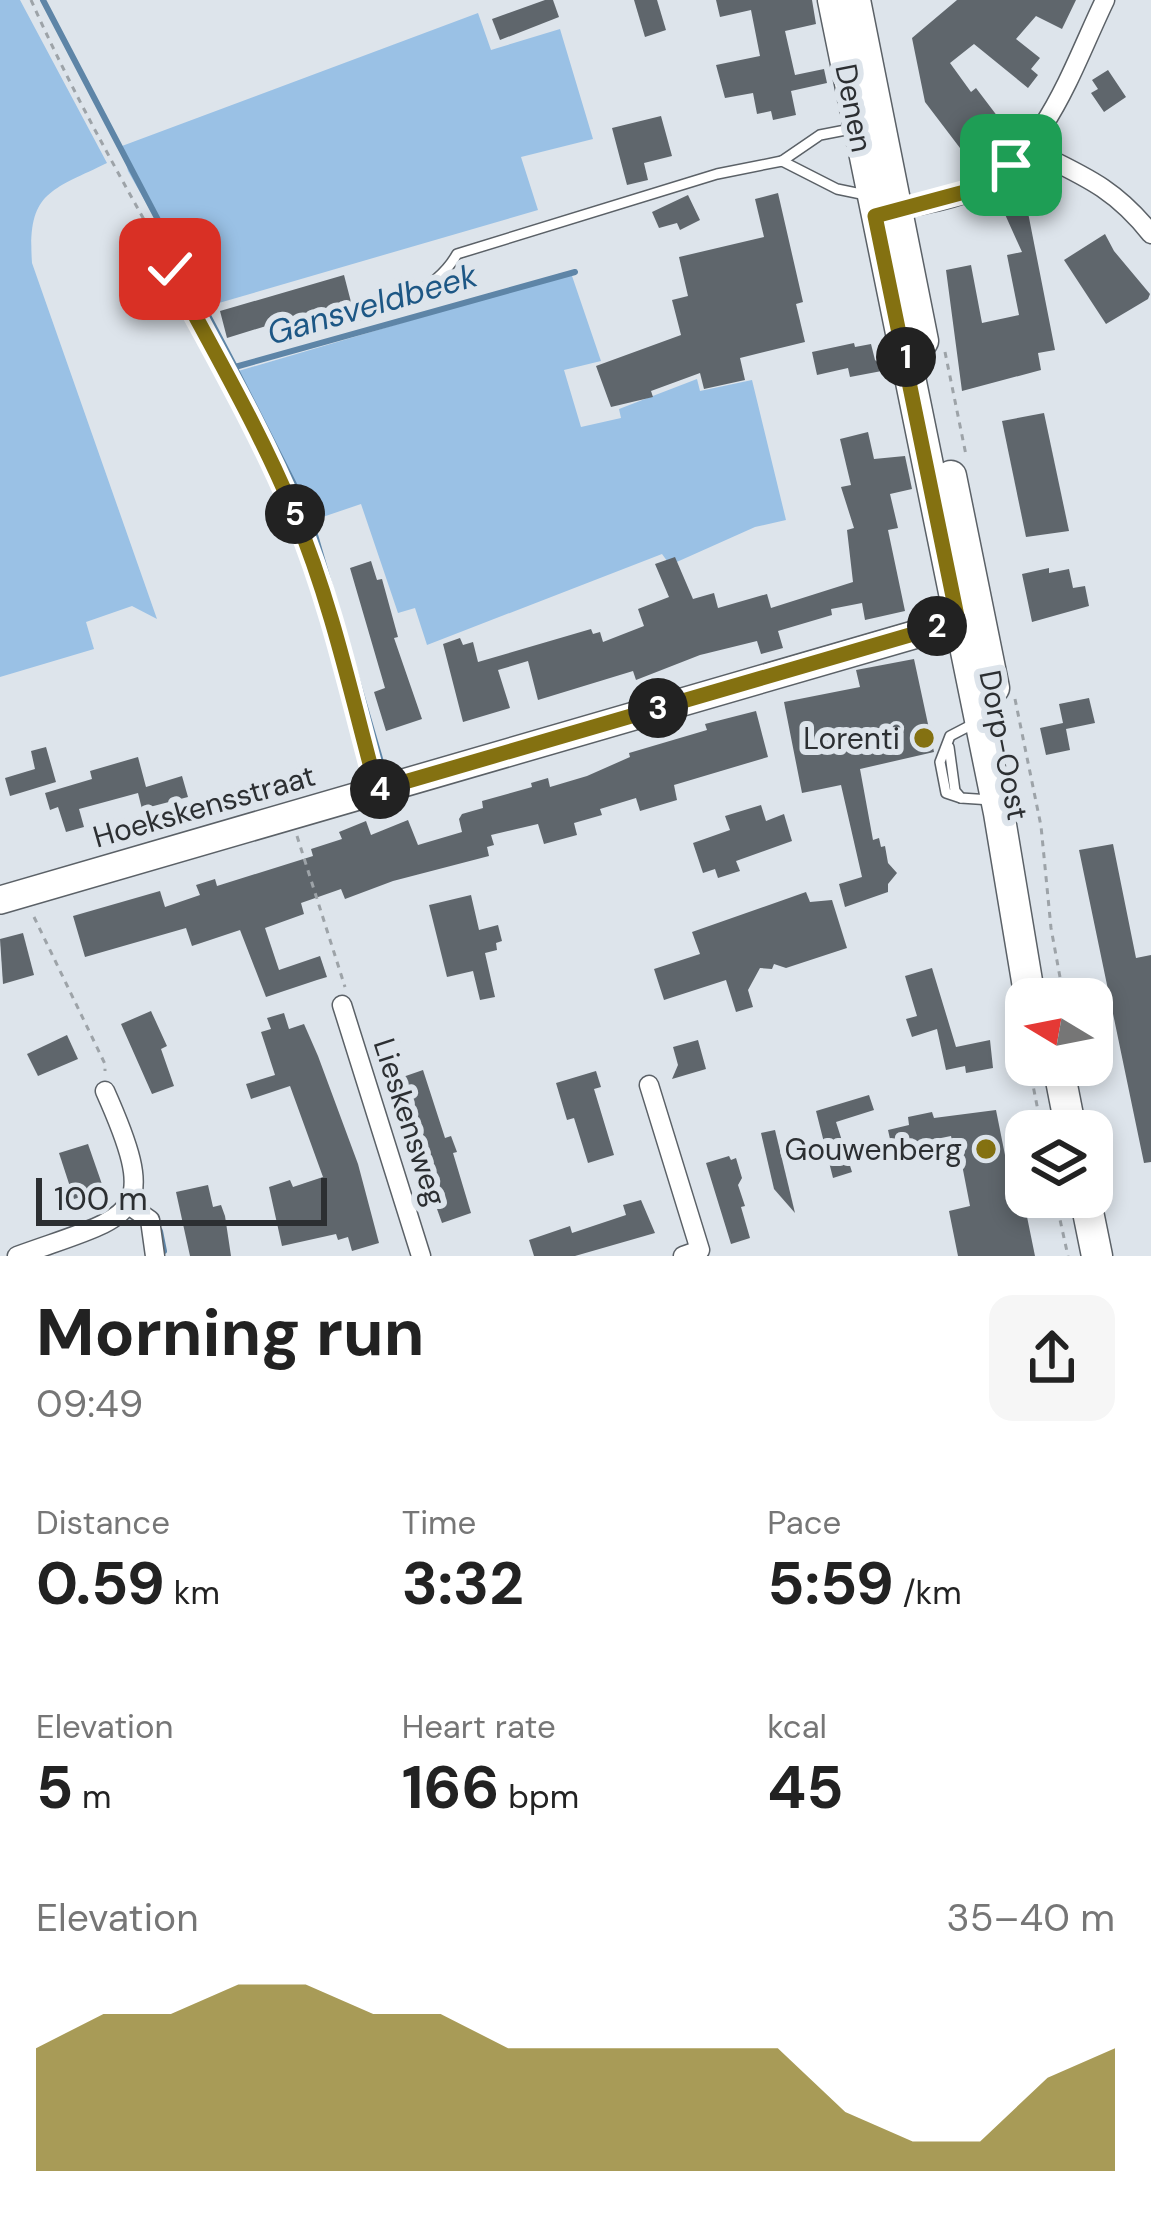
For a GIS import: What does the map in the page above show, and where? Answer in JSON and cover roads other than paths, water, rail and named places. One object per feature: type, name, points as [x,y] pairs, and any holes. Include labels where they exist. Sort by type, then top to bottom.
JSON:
[{"type":"main road","name":"Denen","points":[[832,0],[869,125]]},
{"type":"main road","name":"Denen","points":[[855,0],[882,208]]},
{"type":"main road","name":"Dorp-Oost","points":[[882,208],[1040,978]]},
{"type":"main road","name":"Dorp-Oost","points":[[969,619],[980,721],[1004,808],[1027,978]]},
{"type":"main road","points":[[1074,1218],[1082,1256]]},
{"type":"main road","points":[[1089,1218],[1097,1256]]},
{"type":"street","points":[[882,208],[972,190],[1011,165],[1049,113],[1106,0]]},
{"type":"street","points":[[1027,148],[1107,188],[1128,205],[1151,235]]},
{"type":"street","name":"Hoekskensstraat","points":[[13,897],[969,619]]},
{"type":"street","name":"Lieskensweg","points":[[342,1006],[421,1256]]},
{"type":"street","points":[[650,1084],[695,1254]]},
{"type":"street","points":[[17,1256],[115,1221],[130,1206],[136,1179],[125,1135],[105,1091]]},
{"type":"street","points":[[130,1206],[150,1220],[155,1256]]},
{"type":"lane","points":[[346,318],[429,286],[448,270],[457,254],[717,175],[782,161],[820,135],[869,125]]},
{"type":"lane","points":[[782,161],[882,208]]},
{"type":"lane","points":[[980,721],[950,736],[940,762],[946,793],[1004,808]]},
{"type":"waterway","name":"Gansveldbeek","points":[[43,0],[235,367],[575,272]]},
{"type":"waterway","points":[[235,368],[309,514],[381,762]]},
{"type":"waterway","points":[[160,1231],[164,1251]]},
{"type":"place","name":"Lorenti","points":[[924,738]]},
{"type":"place","name":"Gouwenberg","points":[[986,1149]]}]
